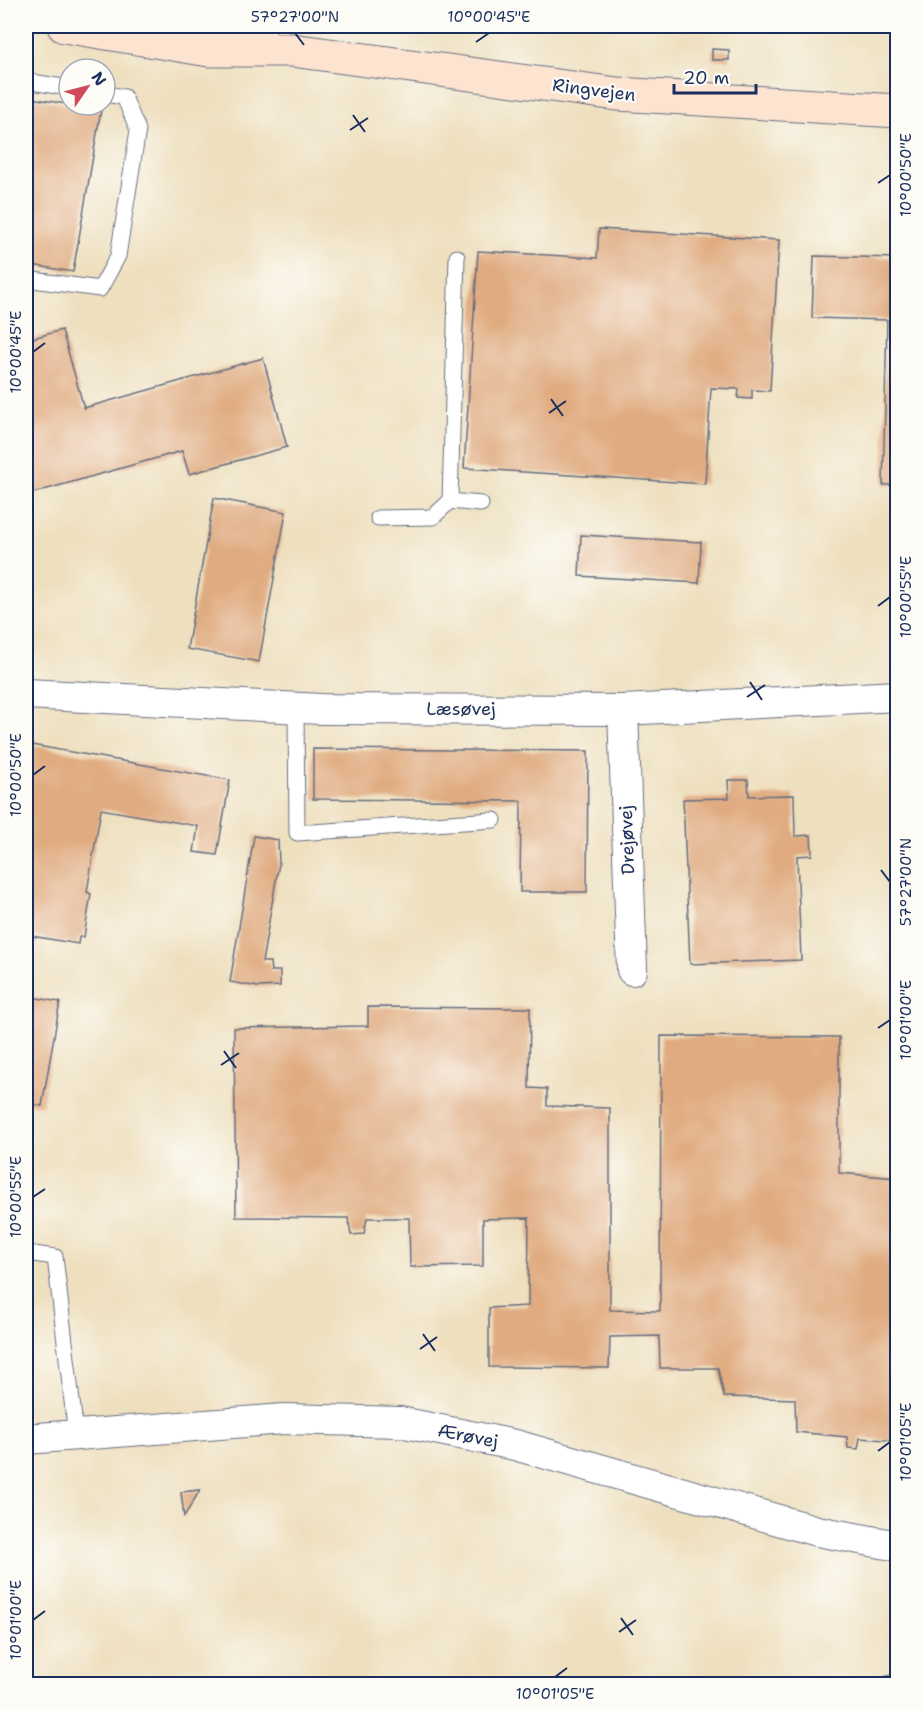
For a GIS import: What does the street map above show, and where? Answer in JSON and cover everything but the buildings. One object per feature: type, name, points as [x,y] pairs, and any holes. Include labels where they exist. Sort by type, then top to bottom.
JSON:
[{"type":"main road","name":"Ringvejen","points":[[64,26],[209,50],[292,50],[617,94],[897,111]]},
{"type":"main road","name":"Ringvejen","points":[[214,26],[292,50]]},
{"type":"street","name":"Læsøvej","points":[[26,694],[322,709],[622,710],[897,696]]},
{"type":"street","name":"Drejøvej","points":[[622,710],[632,970]]},
{"type":"street","name":"Ærøvej","points":[[26,1439],[284,1419],[400,1422],[515,1445],[817,1531],[897,1546]]},
{"type":"lane","points":[[26,81],[57,86]]},
{"type":"lane","points":[[26,279],[100,289],[118,256],[138,130],[124,97],[117,96]]},
{"type":"lane","points":[[378,518],[433,517],[450,501],[457,257]]},
{"type":"lane","points":[[450,501],[481,504]]},
{"type":"lane","points":[[296,707],[297,834],[494,820]]},
{"type":"lane","points":[[26,1253],[55,1257],[76,1435]]}]
